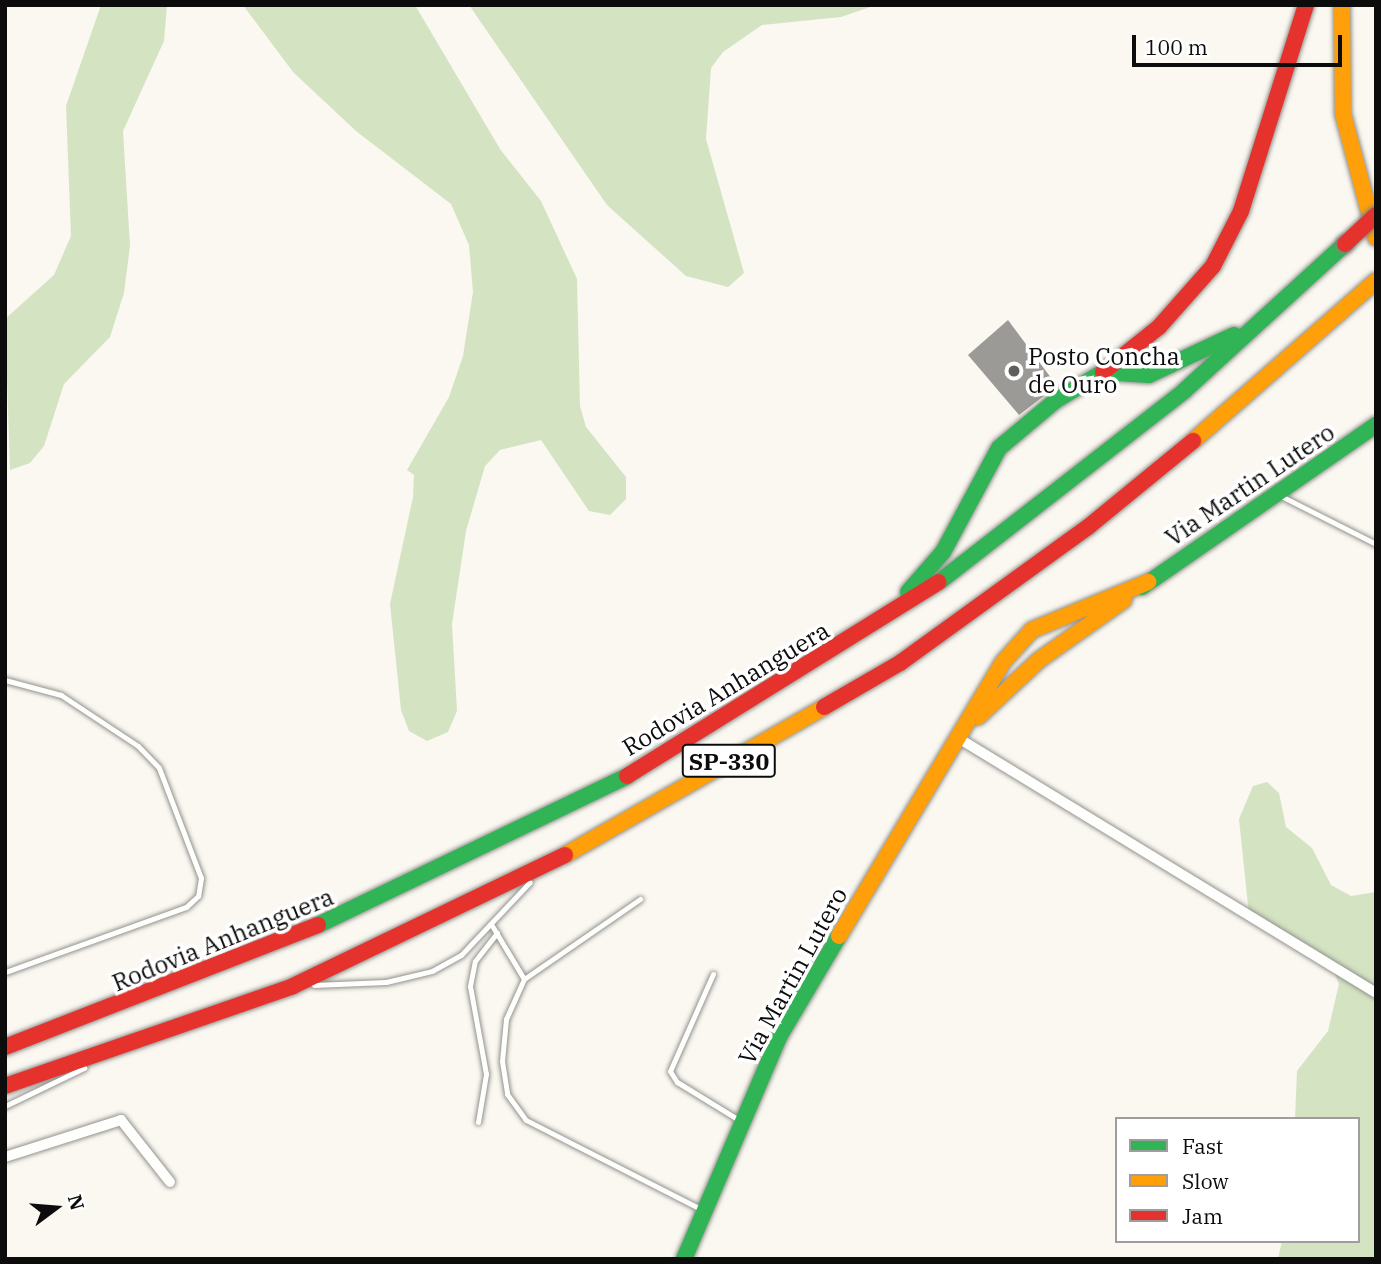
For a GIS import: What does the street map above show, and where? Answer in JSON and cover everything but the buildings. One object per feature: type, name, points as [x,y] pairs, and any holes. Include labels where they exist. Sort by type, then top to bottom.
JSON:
[{"type":"main road","points":[[857,637],[937,560],[999,448],[1103,372],[1158,327],[1213,266],[1241,211],[1306,5]]},
{"type":"main road","points":[[1342,5],[1345,125],[1376,238]]},
{"type":"main road","name":"Rodovia Anhanguera","points":[[5,1047],[345,915],[618,781],[857,637],[960,567],[1279,308],[1376,215]]},
{"type":"main road","name":"SP-330","points":[[5,1086],[128,1046],[293,986],[544,867],[957,624],[1109,510],[1371,286]]},
{"type":"main road","points":[[1103,372],[1131,377],[1173,366],[1279,308]]},
{"type":"main road","name":"Via Martin Lutero","points":[[963,733],[1043,657],[1376,425]]},
{"type":"main road","name":"Via Martin Lutero","points":[[684,1259],[779,1037],[1026,634],[1148,582]]},
{"type":"main road","points":[[1026,634],[1044,639],[1043,657]]},
{"type":"street","points":[[963,733],[1376,993]]},
{"type":"street","points":[[5,1157],[121,1120],[170,1182]]},
{"type":"lane","points":[[1276,494],[1376,544]]},
{"type":"lane","points":[[5,680],[61,695],[138,746],[159,768],[201,878],[198,896],[186,907],[5,972]]},
{"type":"lane","points":[[293,986],[386,982],[432,971],[461,955],[544,867]]},
{"type":"lane","points":[[640,899],[524,979],[506,1019],[502,1061],[507,1094],[526,1120],[704,1211]]},
{"type":"lane","points":[[491,924],[524,979]]},
{"type":"lane","points":[[478,1122],[486,1074],[470,986],[475,961],[497,933]]},
{"type":"lane","points":[[713,974],[670,1072],[677,1082],[742,1121]]},
{"type":"lane","points":[[5,1106],[128,1046]]},
{"type":"green space","points":[[101,5],[167,5],[164,41],[123,131],[130,246],[124,293],[110,337],[64,384],[44,446],[30,463],[10,470],[5,319],[54,275],[71,236],[66,106]]},
{"type":"green space","points":[[243,5],[415,5],[500,149],[541,201],[577,279],[580,406],[586,427],[626,477],[626,499],[610,515],[589,511],[541,440],[500,450],[485,466],[466,531],[452,624],[457,711],[448,732],[427,741],[409,731],[401,710],[390,604],[413,497],[414,475],[407,470],[449,397],[463,356],[473,292],[469,245],[451,204],[356,131],[293,72]]},
{"type":"green space","points":[[469,5],[876,5],[841,17],[762,25],[723,52],[711,68],[706,139],[744,273],[728,287],[686,276],[607,205]]},
{"type":"green space","points":[[1267,782],[1279,793],[1286,827],[1312,848],[1331,885],[1351,896],[1376,892],[1376,1259],[1278,1259],[1282,1243],[1360,1243],[1360,1117],[1295,1117],[1297,1071],[1328,1031],[1339,984],[1332,968],[1249,915],[1239,819],[1253,786]]},
{"type":"traffic: fast","points":[[939,582],[1184,391],[1345,244]]},
{"type":"traffic: fast","points":[[908,592],[943,552],[999,448],[1055,401],[1103,372],[1149,375],[1234,335]]},
{"type":"traffic: fast","points":[[1142,587],[1376,425]]},
{"type":"traffic: fast","points":[[318,925],[627,776]]},
{"type":"traffic: fast","points":[[684,1259],[779,1037],[839,936]]},
{"type":"traffic: slow","points":[[1342,5],[1343,114],[1376,238]]},
{"type":"traffic: slow","points":[[1193,441],[1376,281]]},
{"type":"traffic: slow","points":[[839,936],[1003,662],[1032,630],[1148,582]]},
{"type":"traffic: slow","points":[[978,717],[1039,660],[1124,600]]},
{"type":"traffic: slow","points":[[565,855],[824,707]]},
{"type":"traffic: jam","points":[[1103,372],[1159,327],[1213,266],[1241,211],[1306,5]]},
{"type":"traffic: jam","points":[[1345,244],[1376,215]]},
{"type":"traffic: jam","points":[[824,707],[900,663],[1088,527],[1193,441]]},
{"type":"traffic: jam","points":[[627,776],[939,582]]},
{"type":"traffic: jam","points":[[5,1086],[293,986],[565,855]]},
{"type":"traffic: jam","points":[[5,1047],[318,925]]},
{"type":"place","name":"Posto Concha de Ouro","points":[[1014,371]]}]
